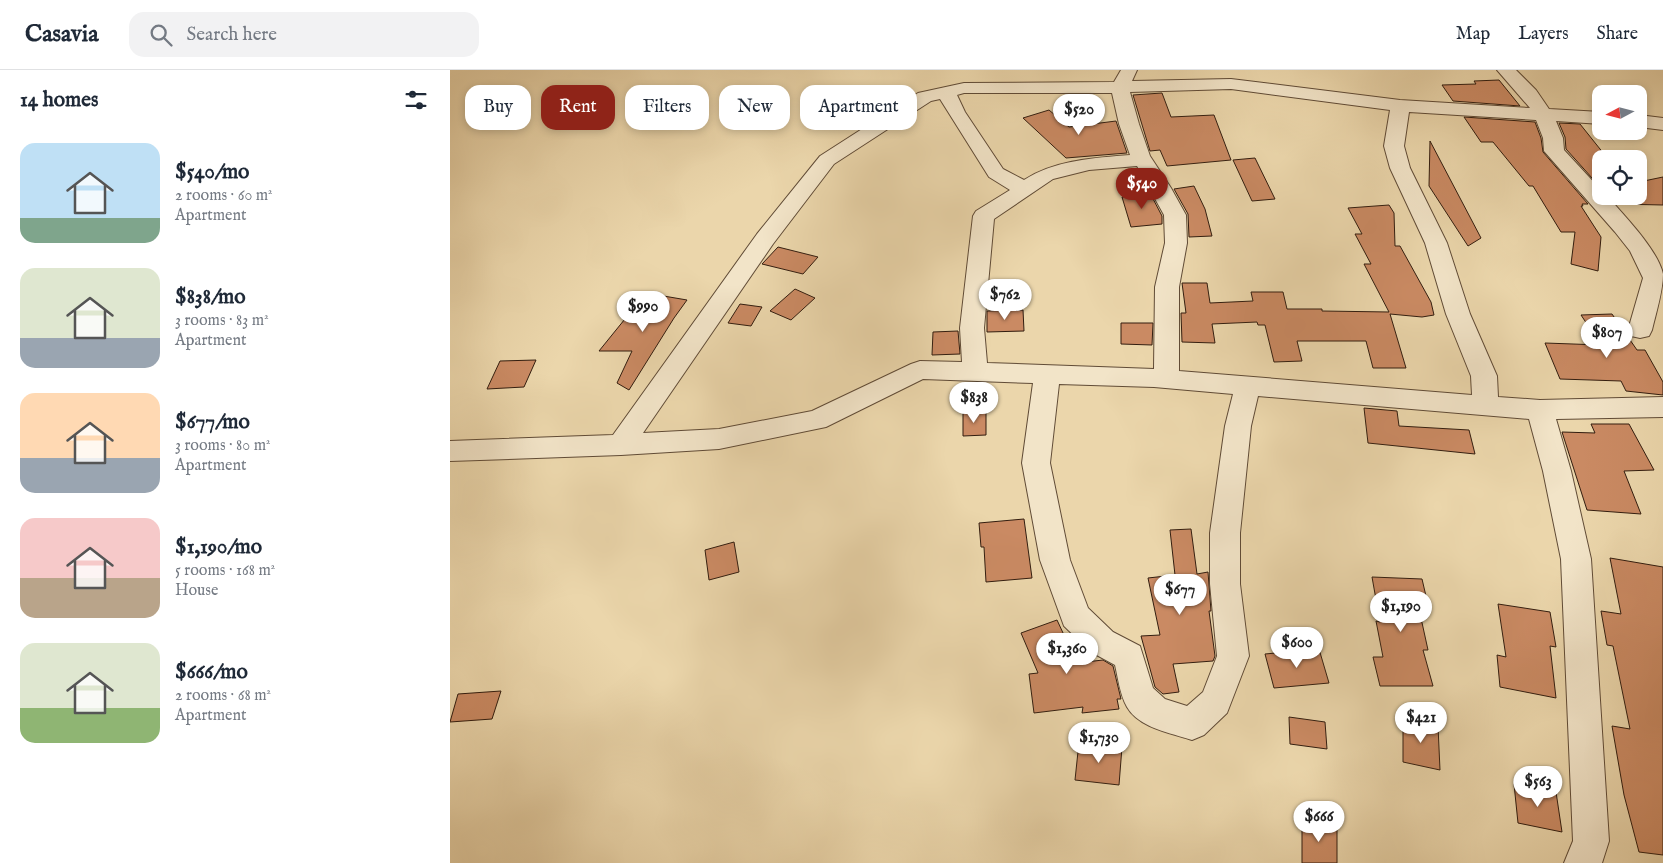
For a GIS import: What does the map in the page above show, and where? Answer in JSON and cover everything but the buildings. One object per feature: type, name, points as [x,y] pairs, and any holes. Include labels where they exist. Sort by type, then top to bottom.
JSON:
[{"type":"street","points":[[1506,70],[1529,94],[1544,115],[1554,138],[1554,151],[1623,226],[1640,250],[1654,278],[1640,330]]},
{"type":"street","points":[[621,445],[765,239],[827,160],[925,97],[964,88],[1125,78],[1231,84],[1400,106],[1592,118]]},
{"type":"street","points":[[1125,78],[1129,124],[1142,160],[1161,188],[1175,215],[1176,243],[1167,287],[1166,379]]},
{"type":"street","points":[[946,92],[956,112],[996,174],[1024,189]]},
{"type":"street","points":[[1400,106],[1394,146],[1400,168],[1436,243],[1458,314],[1484,376],[1486,405]]},
{"type":"street","points":[[1648,122],[1663,124]]},
{"type":"street","points":[[975,372],[972,328],[984,216],[1046,175],[1088,164],[1142,160]]},
{"type":"street","points":[[450,451],[621,445],[719,439],[817,420],[920,370],[1166,379],[1540,410],[1663,408]]},
{"type":"street","points":[[1046,374],[1036,463],[1055,560],[1075,616],[1102,642],[1129,656],[1138,696],[1154,711],[1192,724],[1215,702],[1233,656],[1225,584],[1225,534],[1238,426],[1248,386]]},
{"type":"street","points":[[1540,410],[1557,471],[1576,559],[1591,842],[1582,863]]}]
